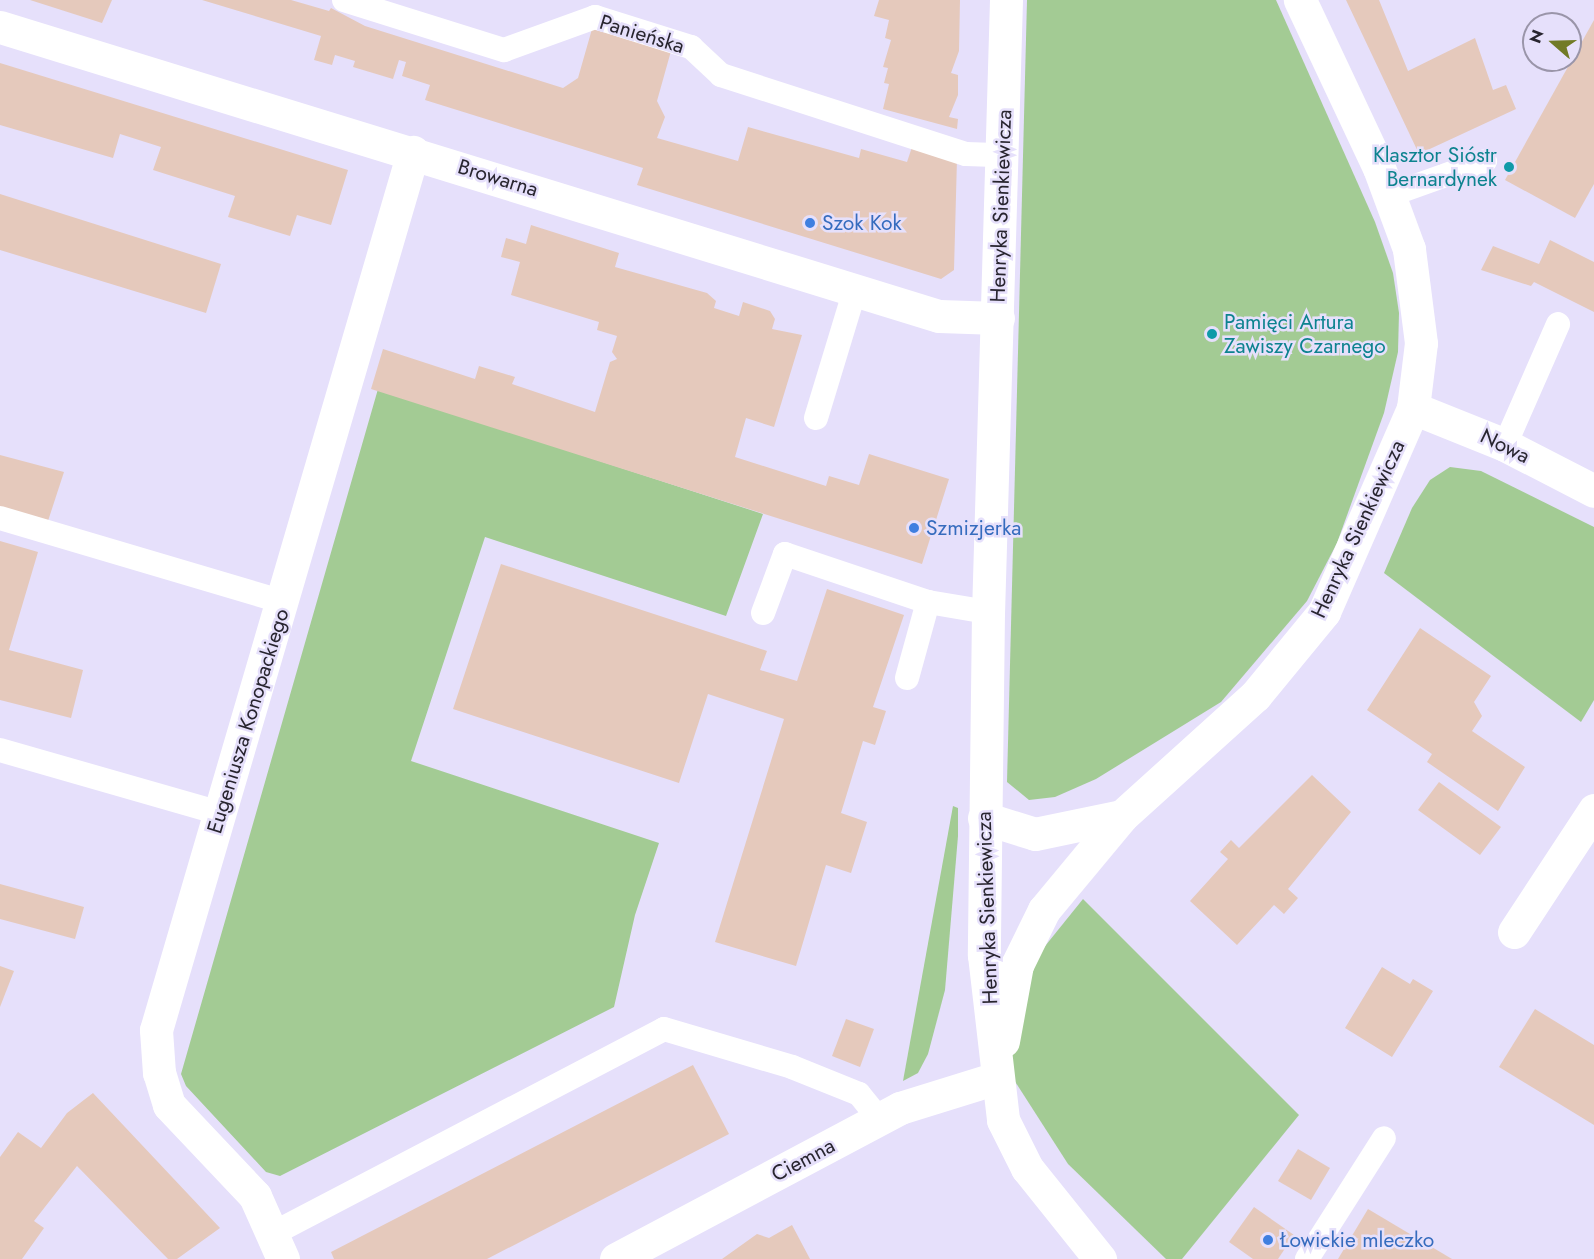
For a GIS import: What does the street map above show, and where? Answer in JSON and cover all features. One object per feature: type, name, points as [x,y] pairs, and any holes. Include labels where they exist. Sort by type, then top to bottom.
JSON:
[{"type":"street","name":"Henryka Sienkiewicza","points":[[997,1078],[984,955],[984,818],[1006,0]]},
{"type":"street","name":"Henryka Sienkiewicza","points":[[997,1078],[1017,965],[1044,910],[1122,816],[1255,696],[1324,612],[1413,408],[1422,343],[1417,285],[1390,195],[1300,0]]},
{"type":"street","name":"Browarna","points":[[0,27],[413,152],[939,316],[998,318]]},
{"type":"street","name":"Eugeniusza Konopackiego","points":[[279,1246],[255,1196],[169,1105],[159,1073],[156,1030],[413,152]]},
{"type":"street","name":"Nowa","points":[[1413,408],[1505,445],[1594,491]]},
{"type":"street","points":[[1514,932],[1594,810]]},
{"type":"street","points":[[984,818],[1035,834],[1122,816]]},
{"type":"street","points":[[997,1078],[1003,1120],[1028,1167],[1100,1259]]},
{"type":"street","name":"Ciemna","points":[[616,1259],[900,1108],[997,1078]]},
{"type":"lane","name":"Panieńska","points":[[344,0],[504,50],[594,17],[691,47],[721,75],[966,154],[1003,155]]},
{"type":"lane","points":[[1390,195],[1485,161]]},
{"type":"lane","points":[[816,418],[855,290]]},
{"type":"lane","points":[[1505,445],[1558,324]]},
{"type":"lane","points":[[0,519],[283,602]]},
{"type":"lane","points":[[763,613],[785,554],[928,602],[988,612]]},
{"type":"lane","points":[[907,678],[928,602]]},
{"type":"lane","points":[[0,750],[220,813]]},
{"type":"lane","points":[[279,1246],[664,1029],[792,1067],[848,1089],[859,1094],[879,1119]]},
{"type":"lane","points":[[1307,1259],[1384,1138]]},
{"type":"green space","points":[[1027,0],[1276,0],[1375,222],[1393,273],[1399,313],[1398,352],[1384,413],[1337,543],[1307,601],[1221,702],[1096,779],[1055,797],[1029,800],[1007,782]]},
{"type":"green space","points":[[378,389],[763,514],[726,616],[485,537],[411,761],[659,843],[635,915],[614,1007],[280,1176],[266,1172],[186,1086],[181,1074]]},
{"type":"green space","points":[[1450,467],[1481,471],[1594,527],[1594,700],[1581,722],[1384,573],[1412,508],[1430,480]]},
{"type":"green space","points":[[953,806],[958,808],[958,836],[945,990],[928,1054],[918,1073],[903,1081]]},
{"type":"green space","points":[[1083,899],[1299,1115],[1182,1259],[1166,1259],[1068,1164],[1007,1069],[1029,966]]},
{"type":"building","points":[[30,0],[112,0],[102,23]]},
{"type":"building","points":[[202,0],[291,0],[329,11],[331,8],[365,26],[563,88],[578,78],[592,29],[671,51],[657,101],[665,117],[657,138],[738,161],[748,127],[859,158],[861,149],[907,162],[912,147],[957,159],[954,270],[941,279],[637,185],[643,168],[425,100],[430,85],[402,76],[406,62],[399,60],[393,79],[353,67],[355,61],[335,55],[332,65],[314,60],[321,36]]},
{"type":"building","points":[[879,0],[960,0],[959,51],[951,73],[958,75],[958,95],[949,117],[958,119],[957,129],[883,109],[889,84],[884,83],[888,68],[883,67],[891,40],[885,38],[889,20],[874,16]]},
{"type":"building","points":[[1346,0],[1379,0],[1408,71],[1475,38],[1493,90],[1506,85],[1516,109],[1419,154]]},
{"type":"building","points":[[1594,20],[1594,184],[1575,218],[1505,180],[1565,72],[1582,72],[1582,42]]},
{"type":"building","points":[[0,63],[348,170],[331,225],[297,215],[290,236],[228,217],[235,196],[153,170],[161,147],[120,134],[113,158],[0,125]]},
{"type":"building","points":[[0,194],[221,264],[206,313],[0,250]]},
{"type":"building","points":[[531,225],[619,253],[615,267],[707,293],[716,301],[714,308],[739,316],[743,302],[770,311],[775,319],[772,329],[802,335],[774,427],[746,418],[735,457],[826,486],[829,476],[859,485],[869,454],[949,479],[922,564],[371,389],[383,349],[475,379],[479,366],[515,377],[512,384],[595,412],[610,362],[617,359],[612,352],[617,336],[597,330],[599,322],[511,295],[520,262],[501,257],[506,238],[526,244]]},
{"type":"building","points":[[1550,240],[1594,262],[1594,312],[1534,282],[1531,286],[1481,270],[1493,246],[1539,264]]},
{"type":"building","points":[[0,455],[64,472],[48,521],[0,508]]},
{"type":"building","points":[[0,541],[38,552],[9,650],[83,670],[71,718],[0,700]]},
{"type":"building","points":[[501,564],[767,651],[760,670],[797,681],[827,589],[904,615],[873,707],[886,711],[875,745],[863,741],[841,813],[867,822],[851,873],[826,865],[796,966],[715,942],[784,719],[708,694],[679,783],[453,709]]},
{"type":"building","points":[[1420,628],[1491,676],[1474,702],[1482,716],[1472,731],[1525,767],[1498,811],[1427,762],[1432,754],[1367,710]]},
{"type":"building","points":[[1312,775],[1351,812],[1288,889],[1298,898],[1284,914],[1274,905],[1237,945],[1190,901],[1228,859],[1220,852],[1231,840],[1239,848]]},
{"type":"building","points":[[1439,782],[1501,827],[1480,855],[1418,810]]},
{"type":"building","points":[[0,884],[84,907],[75,939],[0,919]]},
{"type":"building","points":[[0,966],[14,971],[0,1007]]},
{"type":"building","points":[[1382,967],[1410,984],[1413,979],[1433,991],[1392,1057],[1345,1028]]},
{"type":"building","points":[[1535,1009],[1594,1045],[1594,1125],[1499,1067]]},
{"type":"building","points":[[846,1019],[874,1029],[860,1067],[832,1056]]},
{"type":"building","points":[[693,1065],[729,1134],[487,1259],[334,1259],[331,1252]]},
{"type":"building","points":[[93,1093],[220,1228],[177,1259],[168,1259],[77,1166],[34,1221],[44,1228],[22,1259],[0,1259],[0,1157],[18,1132],[41,1148],[67,1113]]},
{"type":"building","points":[[1298,1149],[1330,1168],[1311,1200],[1278,1181]]},
{"type":"building","points":[[1254,1207],[1294,1235],[1278,1259],[1253,1259],[1229,1242]]},
{"type":"building","points":[[1368,1209],[1452,1259],[1338,1259]]},
{"type":"building","points":[[792,1225],[810,1259],[722,1259],[757,1234],[769,1238]]},
{"type":"place","name":"Klasztor Sióstr Bernardynek","points":[[1509,167]]},
{"type":"place","name":"Szok Kok","points":[[810,223]]},
{"type":"place","name":"Pamięci Artura Zawiszy Czarnego","points":[[1212,334]]},
{"type":"place","name":"Szmizjerka","points":[[914,528]]},
{"type":"place","name":"Łowickie mleczko","points":[[1268,1240]]}]
